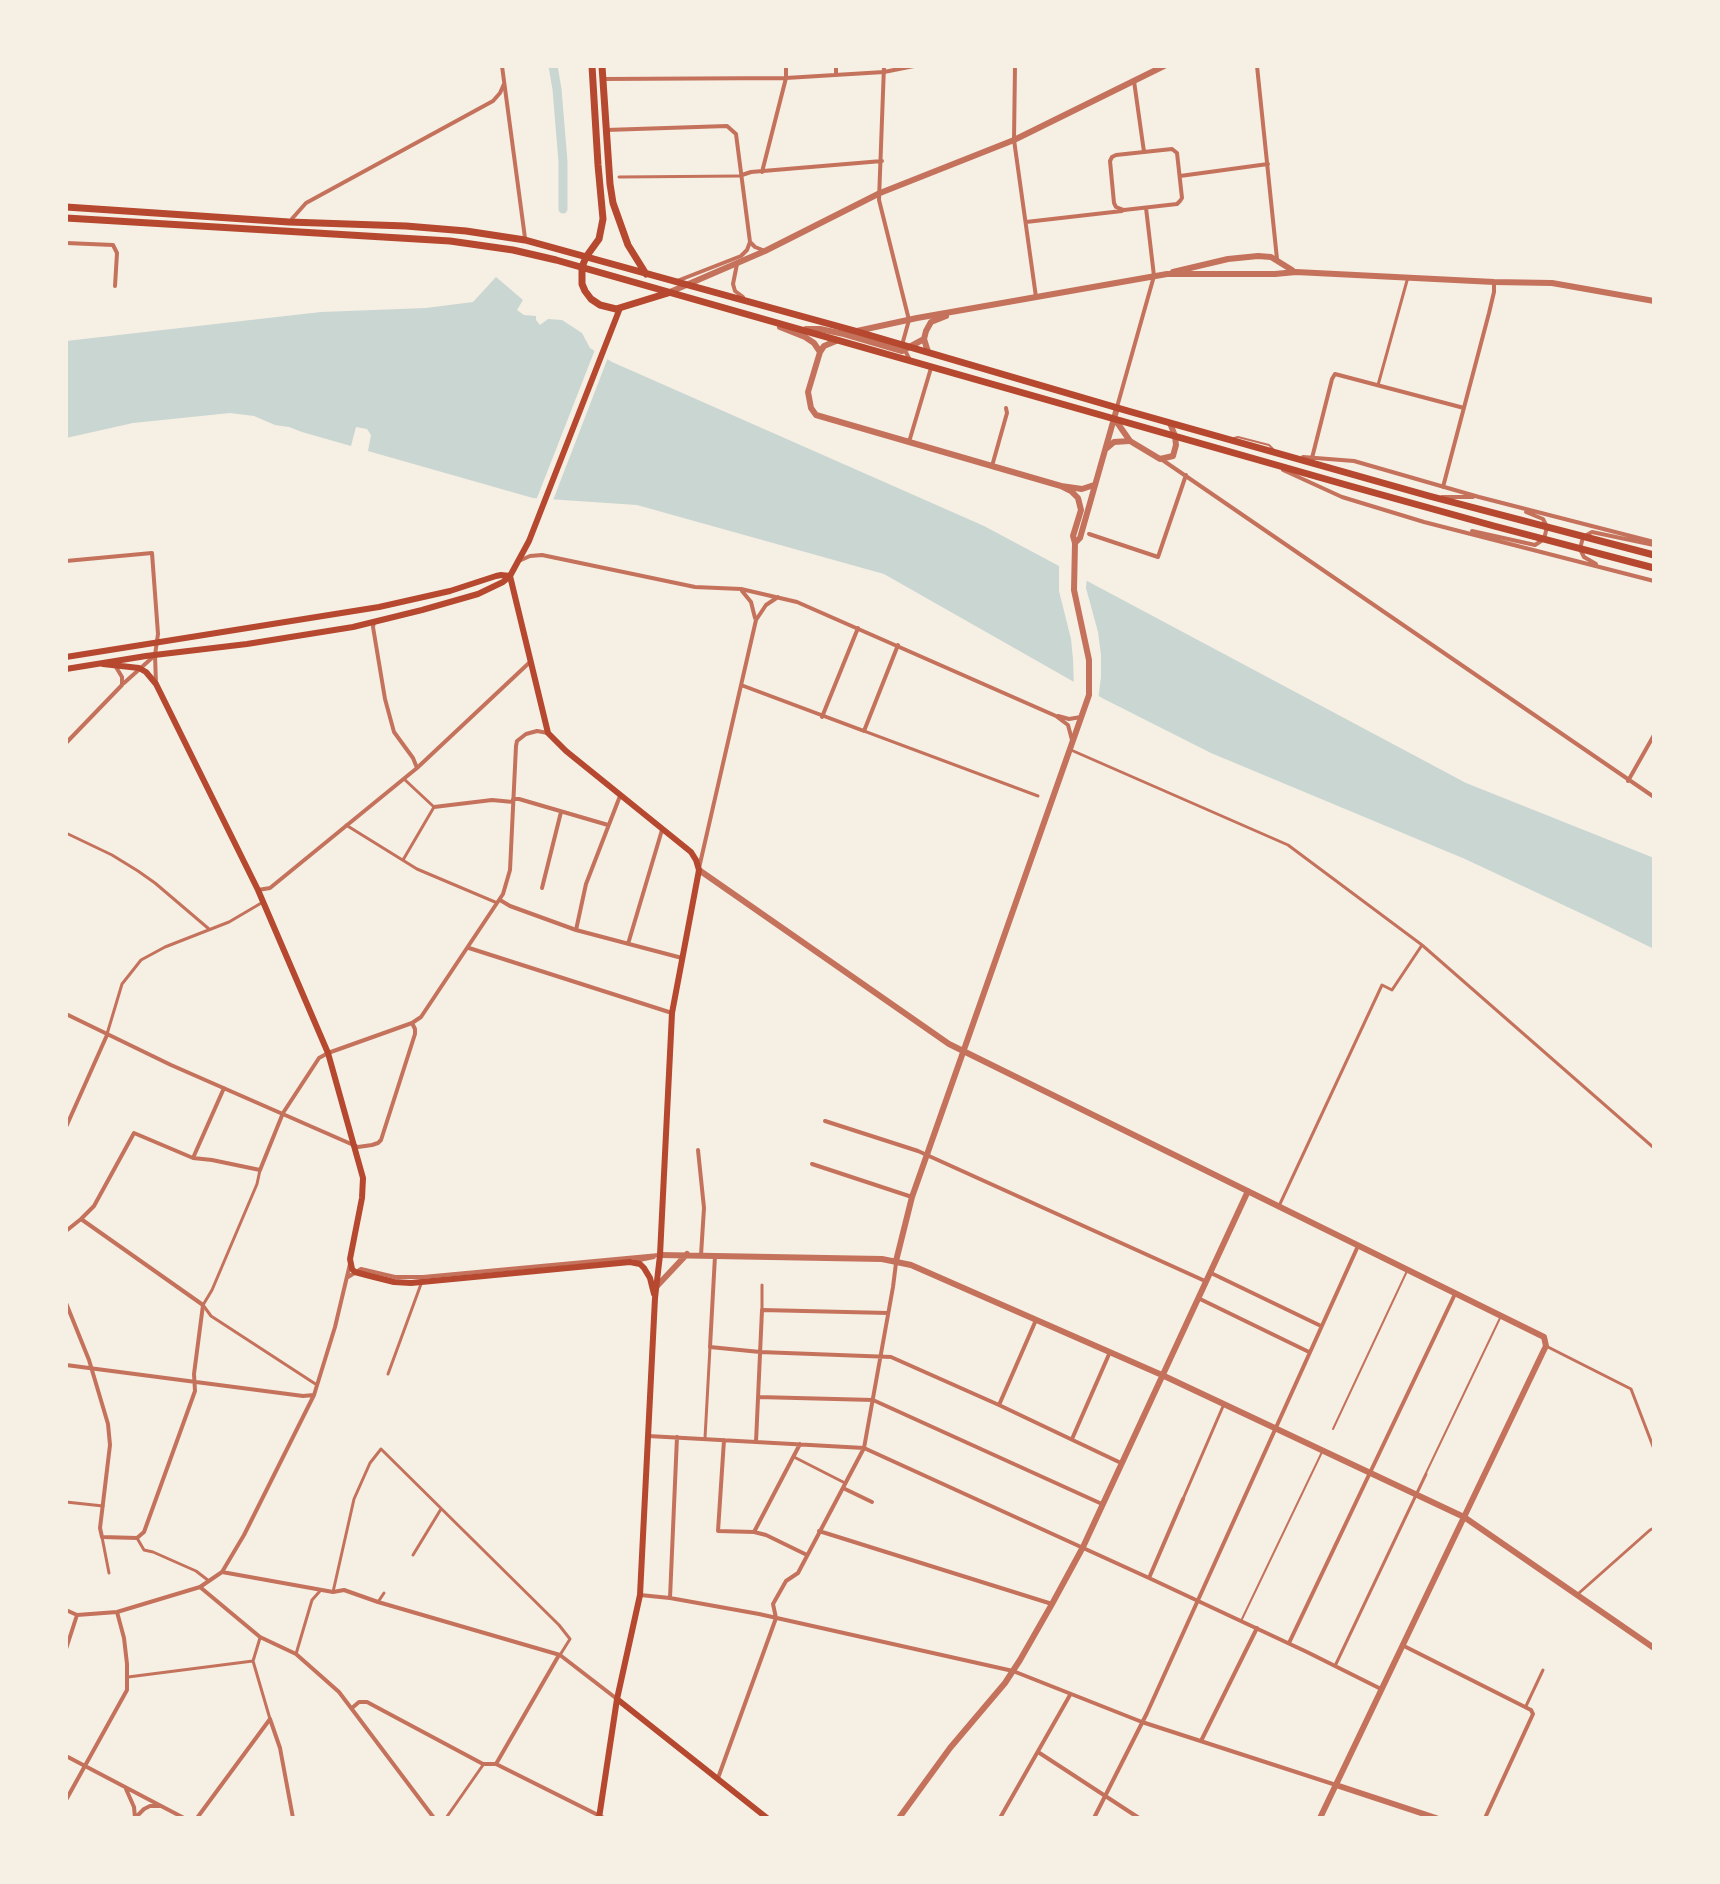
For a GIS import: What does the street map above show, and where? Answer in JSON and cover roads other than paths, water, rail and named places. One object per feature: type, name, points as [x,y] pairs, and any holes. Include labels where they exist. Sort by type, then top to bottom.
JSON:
[{"type":"highway","points":[[592,66],[603,219],[599,239],[582,267],[582,284],[591,299],[600,305],[620,308],[670,292]]},
{"type":"highway","points":[[602,66],[613,203],[628,245],[646,274],[644,285],[629,304]]},
{"type":"highway","points":[[66,207],[289,222],[406,226],[525,240],[1429,496],[1654,555]]},
{"type":"highway","points":[[66,218],[450,241],[513,250],[1275,465],[1654,568]]},
{"type":"main road","points":[[66,669],[247,644],[374,622],[494,587],[510,576],[519,561],[620,308]]},
{"type":"main road","points":[[66,657],[379,607],[450,591],[496,576],[510,576]]},
{"type":"main road","points":[[510,576],[548,733],[691,852],[699,870],[672,1013],[640,1595],[617,1699],[601,1817]]},
{"type":"main road","points":[[103,664],[139,668],[156,684],[258,890],[328,1053],[363,1178],[350,1264],[355,1272],[394,1282],[630,1262],[640,1264],[648,1273],[655,1298]]},
{"type":"main road","points":[[617,1699],[761,1816]]},
{"type":"street","points":[[502,66],[525,240]]},
{"type":"street","points":[[762,172],[786,78],[786,66]]},
{"type":"street","points":[[836,66],[836,75]]},
{"type":"street","points":[[603,79],[786,78],[914,66]]},
{"type":"street","points":[[1015,66],[1014,140],[1036,297]]},
{"type":"street","points":[[670,292],[765,251],[880,193],[1014,140],[1164,66]]},
{"type":"street","points":[[1257,66],[1277,262]]},
{"type":"street","points":[[884,69],[879,200],[909,320],[905,347],[910,360]]},
{"type":"street","points":[[1134,81],[1144,152]]},
{"type":"street","points":[[289,222],[306,203],[493,101],[504,84]]},
{"type":"street","points":[[493,101],[503,101],[508,106]]},
{"type":"street","points":[[606,130],[727,126],[736,134],[750,242],[747,250],[741,256],[675,282]]},
{"type":"street","points":[[1026,222],[1177,204],[1182,198],[1175,151],[1168,149],[1116,155],[1110,161],[1114,203],[1124,210]]},
{"type":"street","points":[[619,177],[741,176],[751,172],[882,161]]},
{"type":"street","points":[[1180,176],[1268,164]]},
{"type":"street","points":[[1075,543],[1080,538],[1154,276],[1146,208]]},
{"type":"street","points":[[750,242],[765,251]]},
{"type":"street","points":[[66,243],[113,245],[117,253],[115,286]]},
{"type":"street","points":[[855,331],[1154,276],[1228,259],[1271,257],[1296,272]]},
{"type":"street","points":[[1245,274],[1264,270],[1277,262]]},
{"type":"street","points":[[737,264],[733,284],[735,291],[742,297],[771,308]]},
{"type":"street","points":[[1154,276],[1296,272],[1552,283],[1654,301]]},
{"type":"street","points":[[1378,385],[1408,277]]},
{"type":"street","points":[[1443,487],[1494,292],[1494,282]]},
{"type":"street","points":[[928,352],[924,339],[931,322],[956,312]]},
{"type":"street","points":[[768,321],[805,337],[820,352]]},
{"type":"street","points":[[799,329],[844,334],[902,351],[924,339]]},
{"type":"street","points":[[838,340],[824,346],[820,352],[808,392],[811,408],[816,415],[1061,486],[1082,489],[1094,485]]},
{"type":"street","points":[[909,442],[932,366]]},
{"type":"street","points":[[1312,458],[1335,374],[1464,408]]},
{"type":"street","points":[[992,466],[1006,408]]},
{"type":"street","points":[[1114,418],[1130,441],[1184,474],[1654,797]]},
{"type":"street","points":[[1170,423],[1176,445],[1173,456],[1176,466],[1184,474]]},
{"type":"street","points":[[1104,450],[1114,442],[1130,441]]},
{"type":"street","points":[[1160,459],[1173,456]]},
{"type":"street","points":[[1291,457],[1354,461],[1654,544]]},
{"type":"street","points":[[1275,465],[1342,497],[1443,527],[1653,580]]},
{"type":"street","points":[[1089,534],[1158,557],[1184,474]]},
{"type":"street","points":[[718,1778],[776,1618],[773,1604],[786,1581],[798,1573],[864,1448],[896,1261],[912,1197],[1089,695],[1089,660],[1074,590],[1073,536],[1081,510],[1078,498],[1061,486]]},
{"type":"street","points":[[1429,496],[1479,497]]},
{"type":"street","points":[[1443,527],[1535,545],[1544,539],[1547,527],[1543,519],[1513,506]]},
{"type":"street","points":[[1601,567],[1584,557],[1580,549],[1583,537],[1592,532],[1654,544]]},
{"type":"street","points":[[66,561],[152,553],[158,634],[156,684]]},
{"type":"street","points":[[519,561],[542,555],[695,587],[741,589],[797,602],[1056,716],[1069,719],[1082,716]]},
{"type":"street","points":[[741,589],[751,602],[756,620]]},
{"type":"street","points":[[778,597],[766,605],[756,620],[699,870],[963,1051],[1544,1337],[1546,1346],[1320,1818]]},
{"type":"street","points":[[374,622],[385,699],[394,732],[417,768]]},
{"type":"street","points":[[822,717],[858,628]]},
{"type":"street","points":[[864,731],[898,645]]},
{"type":"street","points":[[66,743],[155,655]]},
{"type":"street","points":[[258,890],[270,888],[404,779],[530,662]]},
{"type":"street","points":[[115,665],[121,674],[122,685]]},
{"type":"street","points":[[741,685],[1038,796]]},
{"type":"street","points":[[1056,716],[1068,725],[1071,747]]},
{"type":"street","points":[[139,1538],[144,1532],[195,1391],[203,1305],[257,1184],[283,1113],[315,1062],[328,1053],[421,1017],[499,902],[508,883],[517,741],[532,732],[548,733]]},
{"type":"street","points":[[1628,781],[1654,735]]},
{"type":"street","points":[[1071,747],[1288,845],[1422,945],[1654,1148]]},
{"type":"street","points":[[404,779],[434,807],[519,799],[608,825]]},
{"type":"street","points":[[576,930],[586,884],[620,796]]},
{"type":"street","points":[[403,860],[434,807]]},
{"type":"street","points":[[542,888],[561,812]]},
{"type":"street","points":[[346,825],[417,869],[499,902],[576,930],[682,958]]},
{"type":"street","points":[[628,944],[662,830]]},
{"type":"street","points":[[66,833],[138,871],[209,929]]},
{"type":"street","points":[[66,1127],[107,1034],[122,984],[134,966],[165,947],[229,922],[263,902]]},
{"type":"street","points":[[1279,1207],[1382,985],[1392,990],[1422,945]]},
{"type":"street","points":[[469,947],[672,1013]]},
{"type":"street","points":[[66,1014],[224,1088],[354,1145],[365,1147],[381,1140],[415,1034],[412,1023]]},
{"type":"street","points":[[193,1158],[224,1088]]},
{"type":"street","points":[[825,1121],[927,1155],[1205,1281]]},
{"type":"street","points":[[66,1231],[94,1206],[134,1133],[193,1158],[260,1170]]},
{"type":"street","points":[[698,1150],[704,1208],[701,1255]]},
{"type":"street","points":[[812,1164],[912,1197]]},
{"type":"street","points":[[899,1818],[950,1748],[1005,1683],[1052,1604],[1083,1547],[1248,1191]]},
{"type":"street","points":[[81,1219],[203,1305],[211,1316],[317,1385]]},
{"type":"street","points":[[1094,1818],[1142,1722],[1358,1246]]},
{"type":"street","points":[[657,1286],[687,1254]]},
{"type":"street","points":[[346,1279],[361,1269],[428,1280],[687,1254],[851,1258],[911,1265],[1162,1375],[1464,1517],[1654,1648]]},
{"type":"street","points":[[630,1262],[660,1255]]},
{"type":"street","points":[[705,1438],[715,1255]]},
{"type":"street","points":[[66,1610],[77,1615],[117,1612],[200,1587],[222,1572],[244,1535],[314,1395],[350,1264]]},
{"type":"street","points":[[1209,1272],[1321,1326]]},
{"type":"street","points":[[388,1374],[428,1280]]},
{"type":"street","points":[[756,1442],[762,1285]]},
{"type":"street","points":[[1289,1643],[1455,1294]]},
{"type":"street","points":[[1198,1298],[1309,1352]]},
{"type":"street","points":[[66,1303],[92,1368],[108,1424],[110,1445],[100,1528],[109,1573]]},
{"type":"street","points":[[762,1310],[888,1313]]},
{"type":"street","points":[[999,1405],[1036,1320]]},
{"type":"street","points":[[1546,1346],[1631,1389],[1654,1449]]},
{"type":"street","points":[[710,1347],[891,1357],[1121,1463]]},
{"type":"street","points":[[1072,1439],[1110,1352]]},
{"type":"street","points":[[66,1365],[314,1395]]},
{"type":"street","points":[[758,1397],[873,1400],[1102,1504]]},
{"type":"street","points":[[1149,1578],[1224,1404]]},
{"type":"street","points":[[648,1436],[864,1448],[1197,1600],[1381,1689]]},
{"type":"street","points":[[670,1598],[677,1437]]},
{"type":"street","points":[[724,1440],[718,1531],[766,1535],[807,1555]]},
{"type":"street","points":[[754,1532],[800,1444]]},
{"type":"street","points":[[333,1592],[354,1499],[370,1463],[381,1449],[570,1639],[496,1764]]},
{"type":"street","points":[[794,1457],[872,1502]]},
{"type":"street","points":[[1335,1666],[1426,1474]]},
{"type":"street","points":[[66,1502],[103,1506]]},
{"type":"street","points":[[413,1555],[441,1509]]},
{"type":"street","points":[[1576,1596],[1654,1528]]},
{"type":"street","points":[[819,1531],[1052,1604]]},
{"type":"street","points":[[102,1537],[139,1538]]},
{"type":"street","points":[[139,1538],[144,1550],[196,1571],[209,1581]]},
{"type":"street","points":[[222,1572],[333,1592],[344,1590],[560,1655],[617,1699]]},
{"type":"street","points":[[200,1587],[260,1637],[296,1654],[339,1692],[434,1818]]},
{"type":"street","points":[[296,1654],[312,1600],[321,1589]]},
{"type":"street","points":[[378,1602],[384,1593]]},
{"type":"street","points":[[640,1595],[776,1618],[1013,1671],[1142,1722],[1436,1818]]},
{"type":"street","points":[[66,1800],[127,1690],[124,1638],[117,1612]]},
{"type":"street","points":[[66,1646],[77,1615]]},
{"type":"street","points":[[1201,1742],[1257,1628]]},
{"type":"street","points":[[260,1637],[253,1661],[280,1748],[293,1818]]},
{"type":"street","points":[[1402,1645],[1531,1710],[1533,1714],[1485,1818]]},
{"type":"street","points":[[128,1677],[253,1661]]},
{"type":"street","points":[[1525,1707],[1543,1670]]},
{"type":"street","points":[[1000,1818],[1070,1695]]},
{"type":"street","points":[[352,1708],[359,1702],[367,1702],[483,1764],[496,1764],[601,1817]]},
{"type":"street","points":[[197,1818],[270,1719]]},
{"type":"street","points":[[1038,1752],[1139,1818]]},
{"type":"street","points":[[66,1756],[184,1818]]},
{"type":"street","points":[[446,1818],[483,1764]]},
{"type":"street","points":[[125,1787],[134,1807],[135,1818]]},
{"type":"street","points":[[135,1818],[150,1806],[163,1806]]},
{"type":"lane","points":[[1333,1429],[1407,1270]]},
{"type":"lane","points":[[1426,1474],[1501,1316]]},
{"type":"lane","points":[[1241,1621],[1323,1451]]},
{"type":"waterway","points":[[553,66],[563,162],[563,209]]}]
